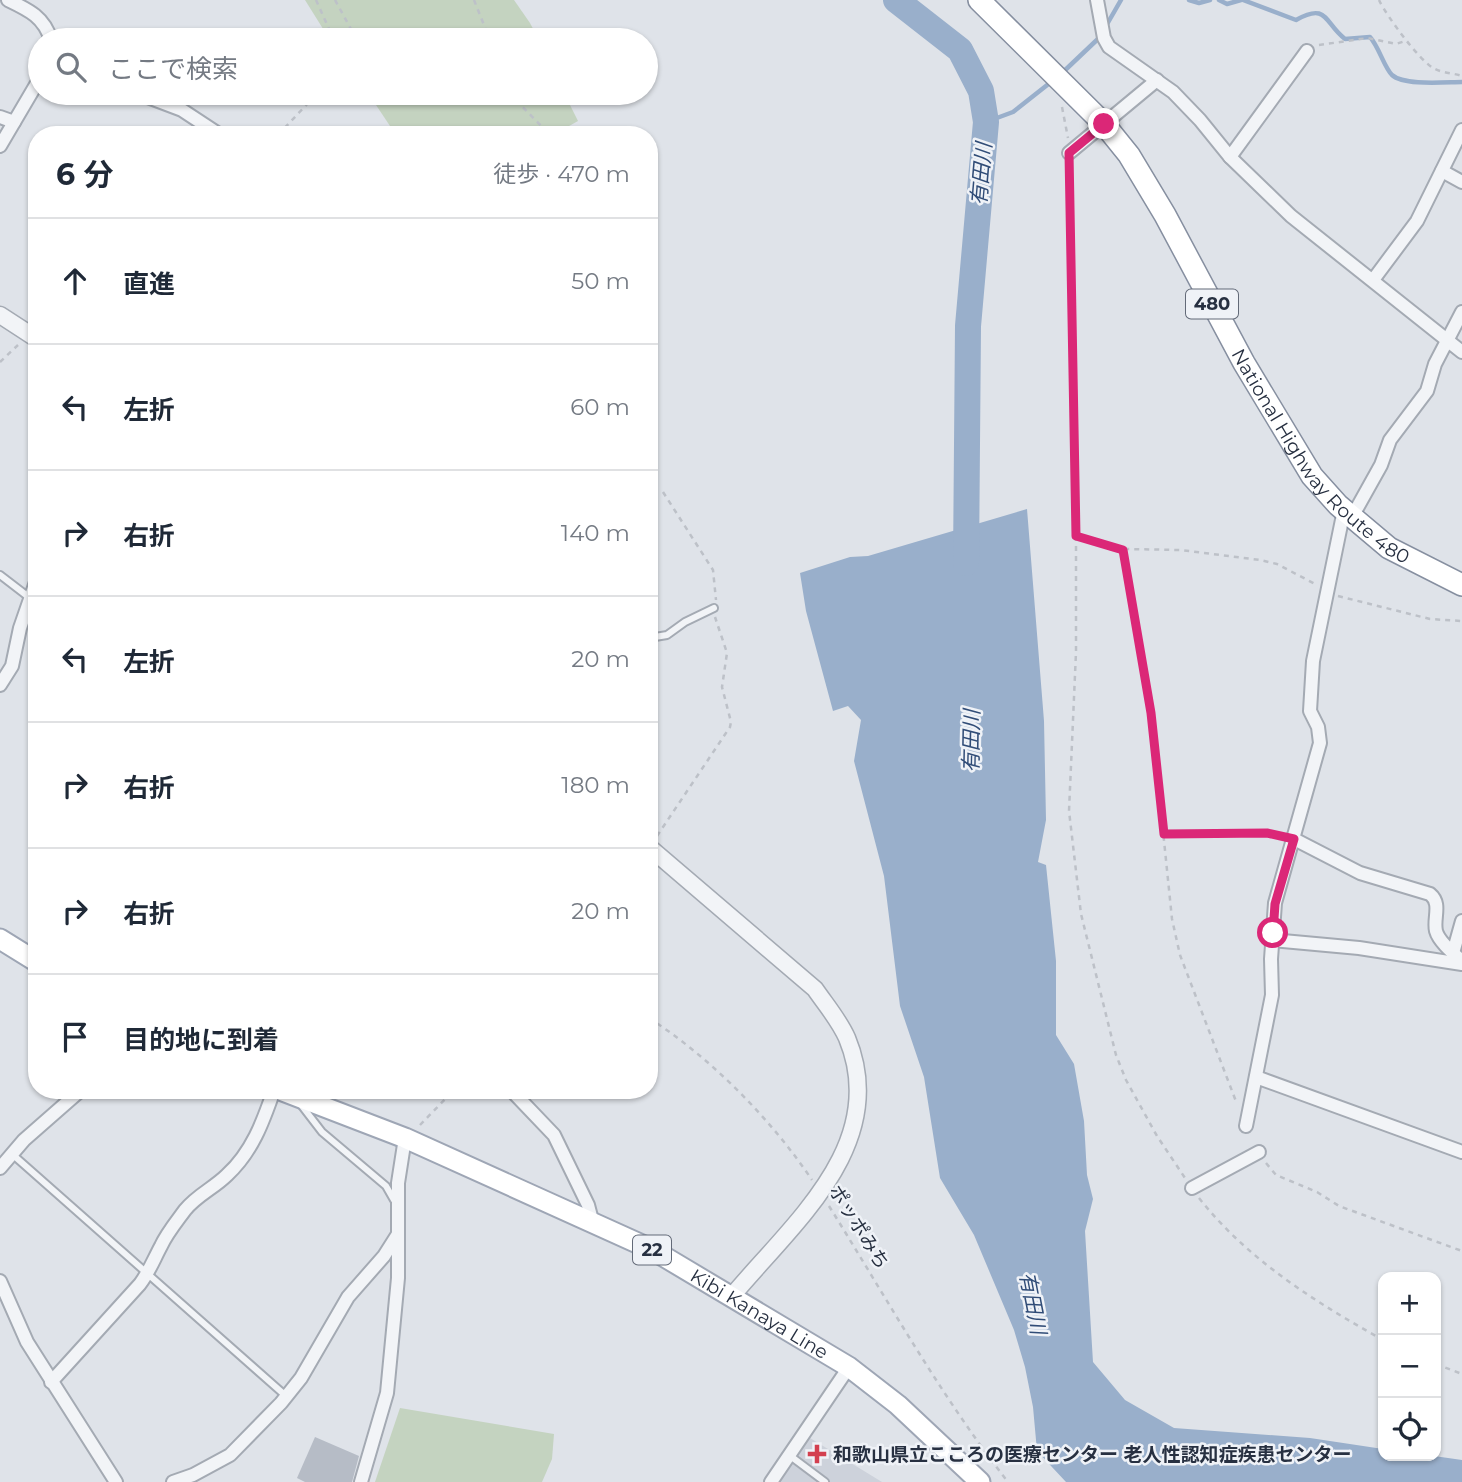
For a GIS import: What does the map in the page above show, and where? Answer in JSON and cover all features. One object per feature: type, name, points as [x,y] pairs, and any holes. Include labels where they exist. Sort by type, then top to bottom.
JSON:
[{"type":"highway","name":"National Highway Route 480","points":[[979,0],[1104,124],[1129,155],[1165,215],[1244,363],[1312,476],[1348,514],[1389,548],[1462,585]]},
{"type":"main road","points":[[0,939],[28,956]]},
{"type":"main road","name":"Kibi Kanaya Line","points":[[302,1099],[407,1138],[653,1250],[849,1367],[898,1405],[980,1482]]},
{"type":"street","points":[[8,0],[34,6],[47,28]]},
{"type":"street","points":[[1097,0],[1104,38],[1109,47],[1157,80],[1200,120],[1230,157],[1291,216],[1462,352]]},
{"type":"street","points":[[1230,157],[1307,51]]},
{"type":"street","points":[[1069,153],[1157,80]]},
{"type":"street","points":[[0,146],[28,98]]},
{"type":"street","points":[[169,105],[206,126]]},
{"type":"street","points":[[0,117],[14,122]]},
{"type":"street","points":[[1373,279],[1417,221],[1462,130]]},
{"type":"street","points":[[1442,171],[1462,182]]},
{"type":"street","points":[[1246,1126],[1272,995],[1275,904],[1321,736],[1310,710],[1313,661],[1348,514],[1381,465],[1390,440],[1427,391],[1435,364],[1462,312]]},
{"type":"street","points":[[0,315],[28,333]]},
{"type":"street","points":[[0,685],[12,666],[28,606]]},
{"type":"street","points":[[1294,839],[1360,873],[1430,894],[1437,904],[1438,936],[1459,959]]},
{"type":"street","points":[[658,847],[815,989],[846,1038],[856,1076],[852,1134],[821,1194],[732,1296]]},
{"type":"street","points":[[1459,959],[1462,921]]},
{"type":"street","points":[[1272,940],[1459,959]]},
{"type":"street","points":[[1256,1077],[1462,1152]]},
{"type":"street","points":[[0,1168],[24,1140],[71,1099]]},
{"type":"street","points":[[51,1382],[147,1274],[163,1241],[197,1196],[226,1176],[243,1158],[276,1099]]},
{"type":"street","points":[[520,1099],[554,1135],[588,1205],[593,1224]]},
{"type":"street","points":[[361,1482],[387,1393],[398,1278],[396,1209],[401,1154],[407,1138]]},
{"type":"street","points":[[1192,1188],[1259,1152]]},
{"type":"street","points":[[173,1482],[193,1475],[230,1455],[288,1397],[302,1378],[348,1297],[384,1256],[398,1233]]},
{"type":"street","points":[[0,1281],[26,1342],[116,1482]]},
{"type":"street","points":[[771,1482],[849,1367]]},
{"type":"lane","points":[[0,575],[28,596]]},
{"type":"lane","points":[[658,636],[667,635],[685,622],[715,608]]},
{"type":"lane","points":[[291,1099],[310,1115],[323,1132],[386,1186],[396,1209]]},
{"type":"lane","points":[[12,1154],[288,1397]]},
{"type":"lane","points":[[789,1455],[825,1482]]},
{"type":"path","points":[[316,0],[329,28]]},
{"type":"path","points":[[335,0],[350,28]]},
{"type":"path","points":[[474,0],[485,28]]},
{"type":"path","points":[[1379,0],[1406,41],[1432,68],[1462,76]]},
{"type":"path","points":[[1307,51],[1324,43],[1368,38],[1396,44],[1406,41]]},
{"type":"path","points":[[286,126],[306,105]]},
{"type":"path","points":[[521,105],[541,126]]},
{"type":"path","points":[[1062,106],[1068,131],[1069,153],[1076,536],[1076,652],[1069,811],[1081,914],[1108,1031],[1126,1080],[1157,1136],[1192,1188],[1221,1224],[1251,1253],[1317,1300],[1378,1337]]},
{"type":"path","points":[[0,362],[17,346],[28,341]]},
{"type":"path","points":[[658,835],[731,722],[722,687],[727,653],[715,608],[713,570],[663,492]]},
{"type":"path","points":[[1076,536],[1123,550],[1181,550],[1259,560],[1277,564],[1328,593],[1430,619],[1462,621]]},
{"type":"path","points":[[1123,550],[1151,713],[1172,919],[1180,955],[1212,1045],[1246,1126]]},
{"type":"path","points":[[1164,834],[1267,833],[1294,839]]},
{"type":"path","name":"ポッポみち","points":[[658,1025],[693,1050],[738,1093],[794,1154],[923,1360],[982,1450],[1007,1482]]},
{"type":"path","points":[[407,1138],[445,1099]]},
{"type":"path","points":[[1259,1152],[1276,1175],[1317,1192],[1339,1206],[1462,1251]]},
{"type":"path","points":[[1441,1366],[1462,1374]]},
{"type":"shaded area","name":"和歌山県立こころの医療センター 老人性認知症疾患センター","points":[[810,1438],[882,1482],[779,1482]]},
{"type":"green space","points":[[305,0],[514,0],[533,28],[322,28]]},
{"type":"green space","points":[[376,105],[570,105],[578,121],[569,126],[390,126]]},
{"type":"green space","points":[[400,1408],[554,1434],[552,1459],[542,1482],[375,1482]]},
{"type":"water","points":[[1027,509],[1044,721],[1046,820],[1038,862],[1046,865],[1056,961],[1056,1035],[1074,1064],[1084,1121],[1087,1175],[1093,1199],[1085,1231],[1093,1362],[1125,1400],[1174,1428],[1310,1438],[1378,1448],[1378,1461],[1441,1461],[1441,1457],[1462,1460],[1462,1482],[1066,1482],[1037,1451],[1033,1407],[1014,1330],[974,1235],[940,1178],[924,1077],[900,1006],[884,876],[854,761],[861,720],[848,706],[833,711],[806,611],[800,573],[850,557],[868,556]]},
{"type":"building","points":[[315,1437],[359,1456],[352,1482],[305,1482],[297,1478]]},
{"type":"waterway","name":"有田川","points":[[896,0],[960,50],[981,91],[986,122],[968,326],[966,563]]},
{"type":"waterway","points":[[1106,26],[1121,0]]},
{"type":"waterway","points":[[1189,0],[1199,3],[1210,0]]},
{"type":"waterway","points":[[1219,0],[1227,4],[1241,0]]},
{"type":"waterway","points":[[1243,0],[1296,20],[1306,15],[1320,14],[1345,39],[1370,37],[1392,75],[1406,81],[1462,82]]},
{"type":"waterway","points":[[1061,74],[1100,37]]},
{"type":"waterway","points":[[986,122],[1013,112],[1051,82]]},
{"type":"place","name":"和歌山県立こころの医療センター 老人性認知症疾患センター","points":[[817,1454]]},
{"type":"route","points":[[1104,124],[1069,153],[1076,536],[1123,550],[1151,713],[1164,834],[1267,833],[1294,839],[1275,904],[1273,933]]}]
